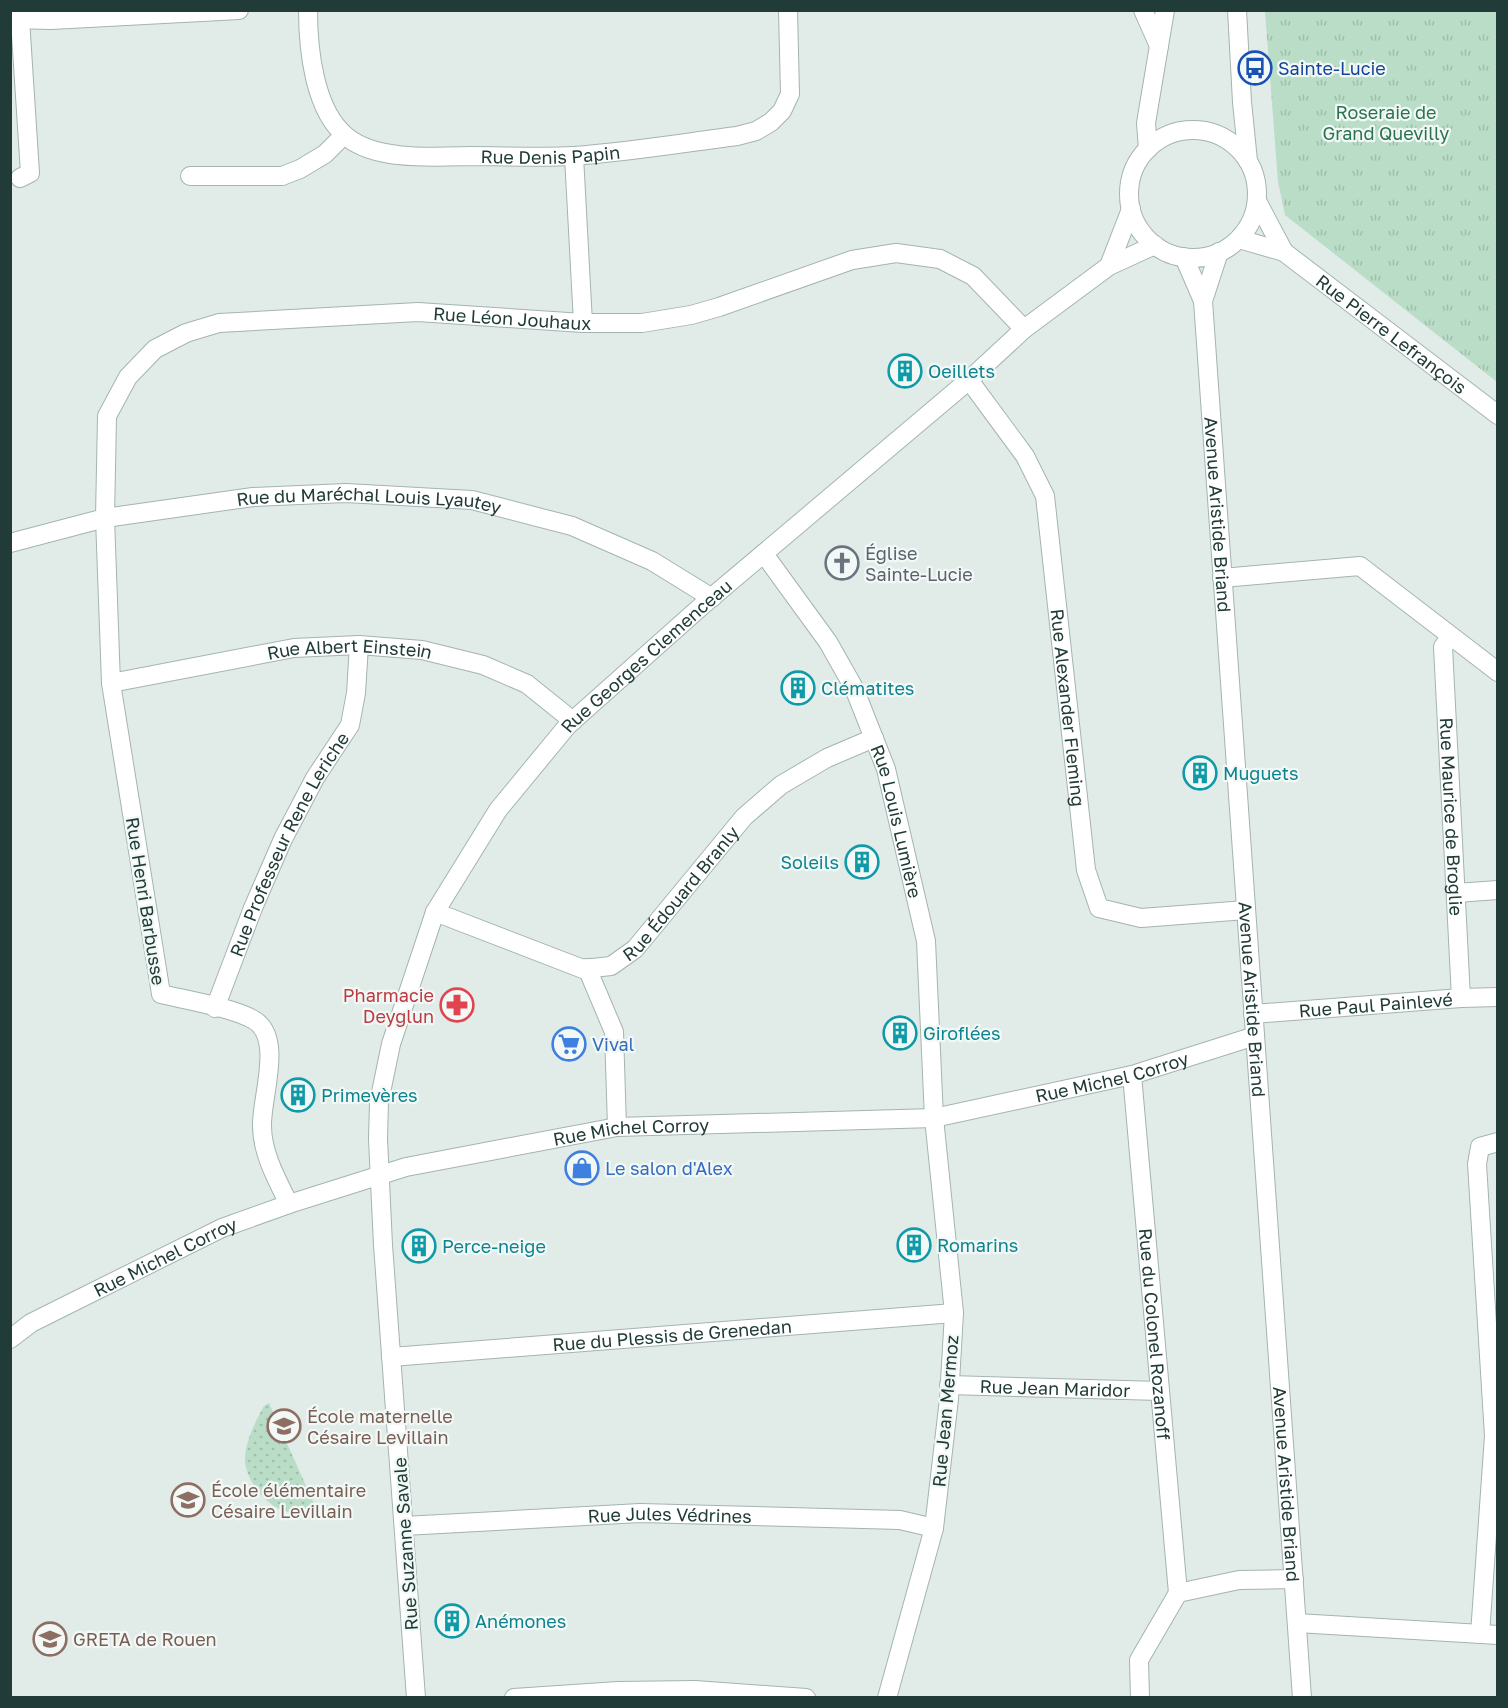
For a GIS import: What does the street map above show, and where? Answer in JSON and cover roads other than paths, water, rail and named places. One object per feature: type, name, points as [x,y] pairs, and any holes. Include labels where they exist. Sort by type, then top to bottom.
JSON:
[{"type":"street","points":[[20,178],[30,172],[15,19],[51,21],[239,10]]},
{"type":"street","name":"Rue Denis Papin","points":[[308,10],[308,30],[315,84],[329,115],[348,139],[378,152],[417,157],[574,156],[736,136],[756,131],[771,122],[782,111],[790,94],[788,10]]},
{"type":"street","points":[[1143,10],[1159,46]]},
{"type":"street","points":[[1148,149],[1146,123],[1165,10]]},
{"type":"street","points":[[1237,10],[1248,160],[1256,180],[1257,201],[1251,222],[1239,239],[1219,252],[1197,258],[1184,257],[1162,250],[1148,239],[1137,225],[1131,209],[1129,193],[1131,177],[1138,162],[1148,149],[1163,137],[1181,131],[1201,130],[1220,135],[1236,146],[1248,160]]},
{"type":"street","points":[[190,176],[282,176],[300,170],[325,154],[344,135]]},
{"type":"street","points":[[574,156],[583,323]]},
{"type":"street","name":"Rue Pierre Lefrançois","points":[[1257,201],[1284,252]]},
{"type":"street","points":[[1109,266],[1131,209]]},
{"type":"street","name":"Rue Pierre Lefrançois","points":[[1239,239],[1284,252],[1497,415]]},
{"type":"street","name":"Rue Georges Clemenceau","points":[[380,1175],[378,1139],[381,1092],[391,1044],[435,912],[498,810],[573,721],[712,598],[969,380],[1024,329],[1109,266],[1155,244]]},
{"type":"street","name":"Avenue Aristide Briand","points":[[1203,301],[1219,252]]},
{"type":"street","name":"Rue Léon Jouhaux","points":[[105,518],[107,416],[128,377],[155,349],[186,333],[219,323],[418,312],[583,323],[642,323],[691,315],[729,304],[852,260],[896,253],[940,259],[973,276],[1024,329]]},
{"type":"street","name":"Avenue Aristide Briand","points":[[1184,257],[1203,301],[1302,1698]]},
{"type":"street","name":"Rue Alexander Fleming","points":[[969,380],[1025,456],[1045,495],[1086,870],[1099,908],[1141,918],[1246,910]]},
{"type":"street","name":"Rue du Maréchal Louis Lyautey","points":[[10,543],[105,518],[253,498],[346,493],[472,500],[572,526],[652,561],[712,598]]},
{"type":"street","name":"Rue Henri Barbusse","points":[[105,518],[111,682],[161,994],[240,1014],[256,1021],[269,1038],[269,1066],[261,1126],[274,1173],[289,1204]]},
{"type":"street","name":"Rue Louis Lumière","points":[[764,554],[828,642],[855,688],[886,769],[926,941],[934,1118]]},
{"type":"street","points":[[1222,578],[1360,566],[1497,672]]},
{"type":"street","name":"Rue Maurice de Broglie","points":[[1450,637],[1443,647],[1461,998]]},
{"type":"street","name":"Rue Albert Einstein","points":[[111,682],[294,648],[359,645],[422,650],[483,666],[527,684],[573,721]]},
{"type":"street","name":"Rue Professeur Rene Leriche","points":[[215,1008],[253,908],[284,839],[315,778],[350,725],[356,693],[359,645]]},
{"type":"street","name":"Rue Édouard Branly","points":[[435,912],[583,969],[611,966],[635,949],[744,817],[781,785],[827,758],[874,738]]},
{"type":"street","points":[[1456,893],[1497,890]]},
{"type":"street","points":[[587,968],[614,1032],[617,1127]]},
{"type":"street","name":"Rue Paul Painlevé","points":[[1253,1014],[1497,997]]},
{"type":"street","name":"Rue Michel Corroy","points":[[10,1339],[31,1323],[222,1228],[406,1167],[617,1127],[934,1118],[1132,1075],[1255,1036]]},
{"type":"street","name":"Rue du Colonel Rozanoff","points":[[1132,1075],[1178,1593]]},
{"type":"street","name":"Rue Jean Mermoz","points":[[886,1698],[934,1528],[950,1385],[954,1313],[934,1118]]},
{"type":"street","points":[[1297,1623],[1489,1635],[1495,1486],[1494,1436],[1477,1164],[1480,1147],[1497,1142]]},
{"type":"street","name":"Rue Suzanne Savale","points":[[380,1175],[416,1698]]},
{"type":"street","name":"Rue du Plessis de Grenedan","points":[[392,1357],[954,1313]]},
{"type":"street","name":"Rue Michel Corroy","points":[[10,1327],[31,1323]]},
{"type":"street","name":"Rue Jean Maridor","points":[[950,1385],[1160,1390]]},
{"type":"street","name":"Rue Jules Védrines","points":[[404,1526],[640,1513],[900,1520],[934,1528]]},
{"type":"street","points":[[1140,1698],[1139,1660],[1178,1593],[1239,1580],[1294,1579]]},
{"type":"street","points":[[514,1698],[618,1691],[696,1690],[806,1698]]},
{"type":"place","name":"Sainte-Lucie","points":[[1255,68]]},
{"type":"place","name":"Oeillets","points":[[905,371]]},
{"type":"place","name":"Église Sainte-Lucie","points":[[842,563]]},
{"type":"place","name":"Clématites","points":[[798,688]]},
{"type":"place","name":"Muguets","points":[[1200,773]]},
{"type":"place","name":"Soleils","points":[[862,862]]},
{"type":"place","name":"Pharmacie Deyglun","points":[[457,1005]]},
{"type":"place","name":"Giroflées","points":[[900,1033]]},
{"type":"place","name":"Vival","points":[[569,1044]]},
{"type":"place","name":"Primevères","points":[[298,1095]]},
{"type":"place","name":"Le salon d'Alex","points":[[582,1168]]},
{"type":"place","name":"Romarins","points":[[914,1245]]},
{"type":"place","name":"Perce-neige","points":[[419,1246]]},
{"type":"place","name":"École maternelle Césaire Levillain","points":[[284,1426]]},
{"type":"place","name":"École élémentaire Césaire Levillain","points":[[188,1500]]},
{"type":"place","name":"Anémones","points":[[452,1621]]},
{"type":"place","name":"GRETA de Rouen","points":[[50,1639]]},
{"type":"park label","name":"Roseraie de Grand Quevilly","points":[[1386,122]]}]
